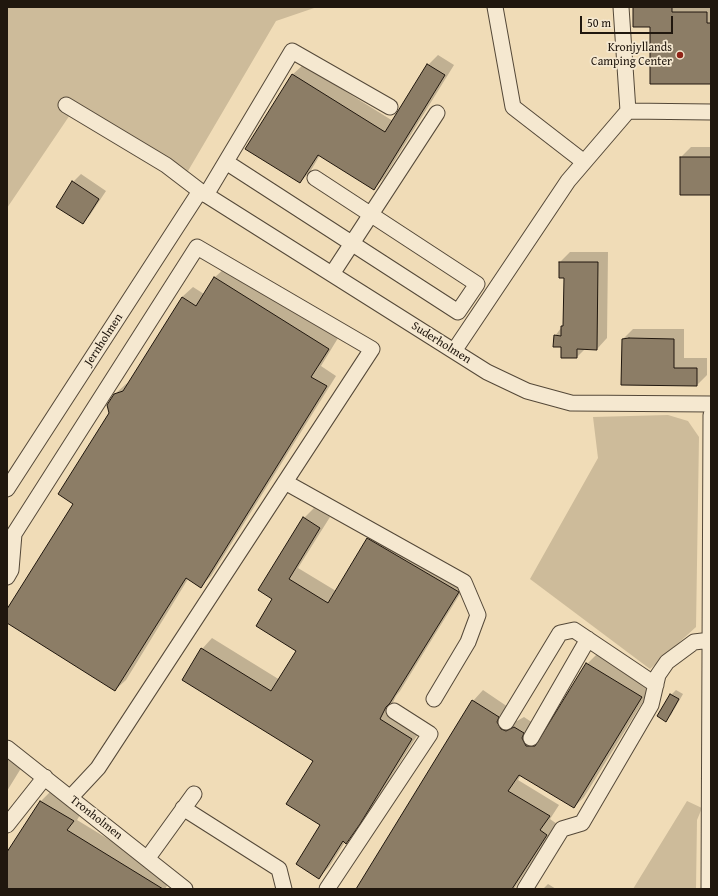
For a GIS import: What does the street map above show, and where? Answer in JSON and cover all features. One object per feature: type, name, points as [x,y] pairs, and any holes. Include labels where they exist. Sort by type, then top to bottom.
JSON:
[{"type":"street","points":[[495,7],[513,107],[584,162]]},
{"type":"street","points":[[454,351],[568,181],[628,111],[621,7]]},
{"type":"street","name":"Jernholmen","points":[[7,489],[203,193],[226,162],[292,51],[390,107]]},
{"type":"street","name":"Suderholmen","points":[[66,105],[166,165],[203,193],[487,372],[527,391],[571,403],[711,404]]},
{"type":"street","points":[[628,111],[711,112]]},
{"type":"street","points":[[332,274],[437,113]]},
{"type":"street","points":[[226,162],[458,312],[476,284],[315,178]]},
{"type":"street","points":[[7,577],[11,570],[14,534],[197,247],[372,349],[98,768],[70,798]]},
{"type":"street","points":[[708,889],[710,818],[711,416]]},
{"type":"street","points":[[285,482],[464,582],[478,615],[468,642],[434,699]]},
{"type":"street","points":[[506,722],[560,633],[574,630],[656,684]]},
{"type":"street","points":[[531,738],[588,639]]},
{"type":"street","points":[[525,889],[562,829],[582,823],[652,705],[658,675],[667,662],[694,642],[710,640]]},
{"type":"street","points":[[328,889],[430,734],[394,711]]},
{"type":"street","name":"Tronholmen","points":[[7,748],[185,889]]},
{"type":"street","points":[[7,825],[45,777]]},
{"type":"street","points":[[147,859],[194,794]]},
{"type":"street","points":[[183,808],[279,869],[284,889]]},
{"type":"shaded area","points":[[7,7],[317,7],[276,21],[188,171],[76,106],[7,208]]},
{"type":"shaded area","points":[[668,415],[688,421],[699,437],[696,627],[650,669],[530,579],[598,458],[593,417]]},
{"type":"shaded area","points":[[687,801],[702,808],[697,820],[696,889],[633,889]]},
{"type":"building","name":"Kronjyllands Camping Center","points":[[633,7],[672,7],[672,12],[707,12],[707,23],[711,23],[711,84],[650,84],[650,27],[633,27]]},
{"type":"building","points":[[427,64],[445,75],[374,190],[318,155],[300,183],[245,149],[292,74],[385,132]]},
{"type":"building","points":[[680,157],[711,157],[711,195],[680,195]]},
{"type":"building","points":[[72,181],[99,199],[83,224],[56,207]]},
{"type":"building","points":[[559,262],[598,262],[597,350],[577,349],[577,358],[561,358],[561,347],[553,347],[554,335],[561,336],[561,326],[563,326],[564,278],[559,278]]},
{"type":"building","points":[[214,277],[329,349],[311,377],[327,386],[201,588],[186,578],[115,691],[7,623],[7,609],[73,504],[58,494],[109,413],[107,405],[114,394],[123,391],[182,297],[196,306]]},
{"type":"building","points":[[622,339],[674,339],[674,368],[697,368],[697,386],[621,385]]},
{"type":"building","points":[[303,517],[320,528],[289,579],[328,603],[367,538],[459,592],[390,703],[386,707],[380,719],[412,739],[360,824],[346,844],[343,841],[319,879],[296,864],[320,825],[286,804],[313,761],[182,680],[201,648],[271,691],[296,651],[256,626],[272,599],[258,590]]},
{"type":"building","points":[[586,663],[642,697],[574,808],[519,775],[508,791],[550,816],[540,830],[547,835],[512,889],[356,889],[472,700],[499,717],[497,722],[501,729],[506,731],[514,727],[524,733],[522,738],[526,746],[535,746]]},
{"type":"building","points":[[670,694],[679,699],[666,722],[657,716]]},
{"type":"building","points":[[40,801],[74,821],[67,830],[163,889],[7,889],[7,852]]},
{"type":"place","name":"Kronjyllands Camping Center","points":[[680,55]]}]
